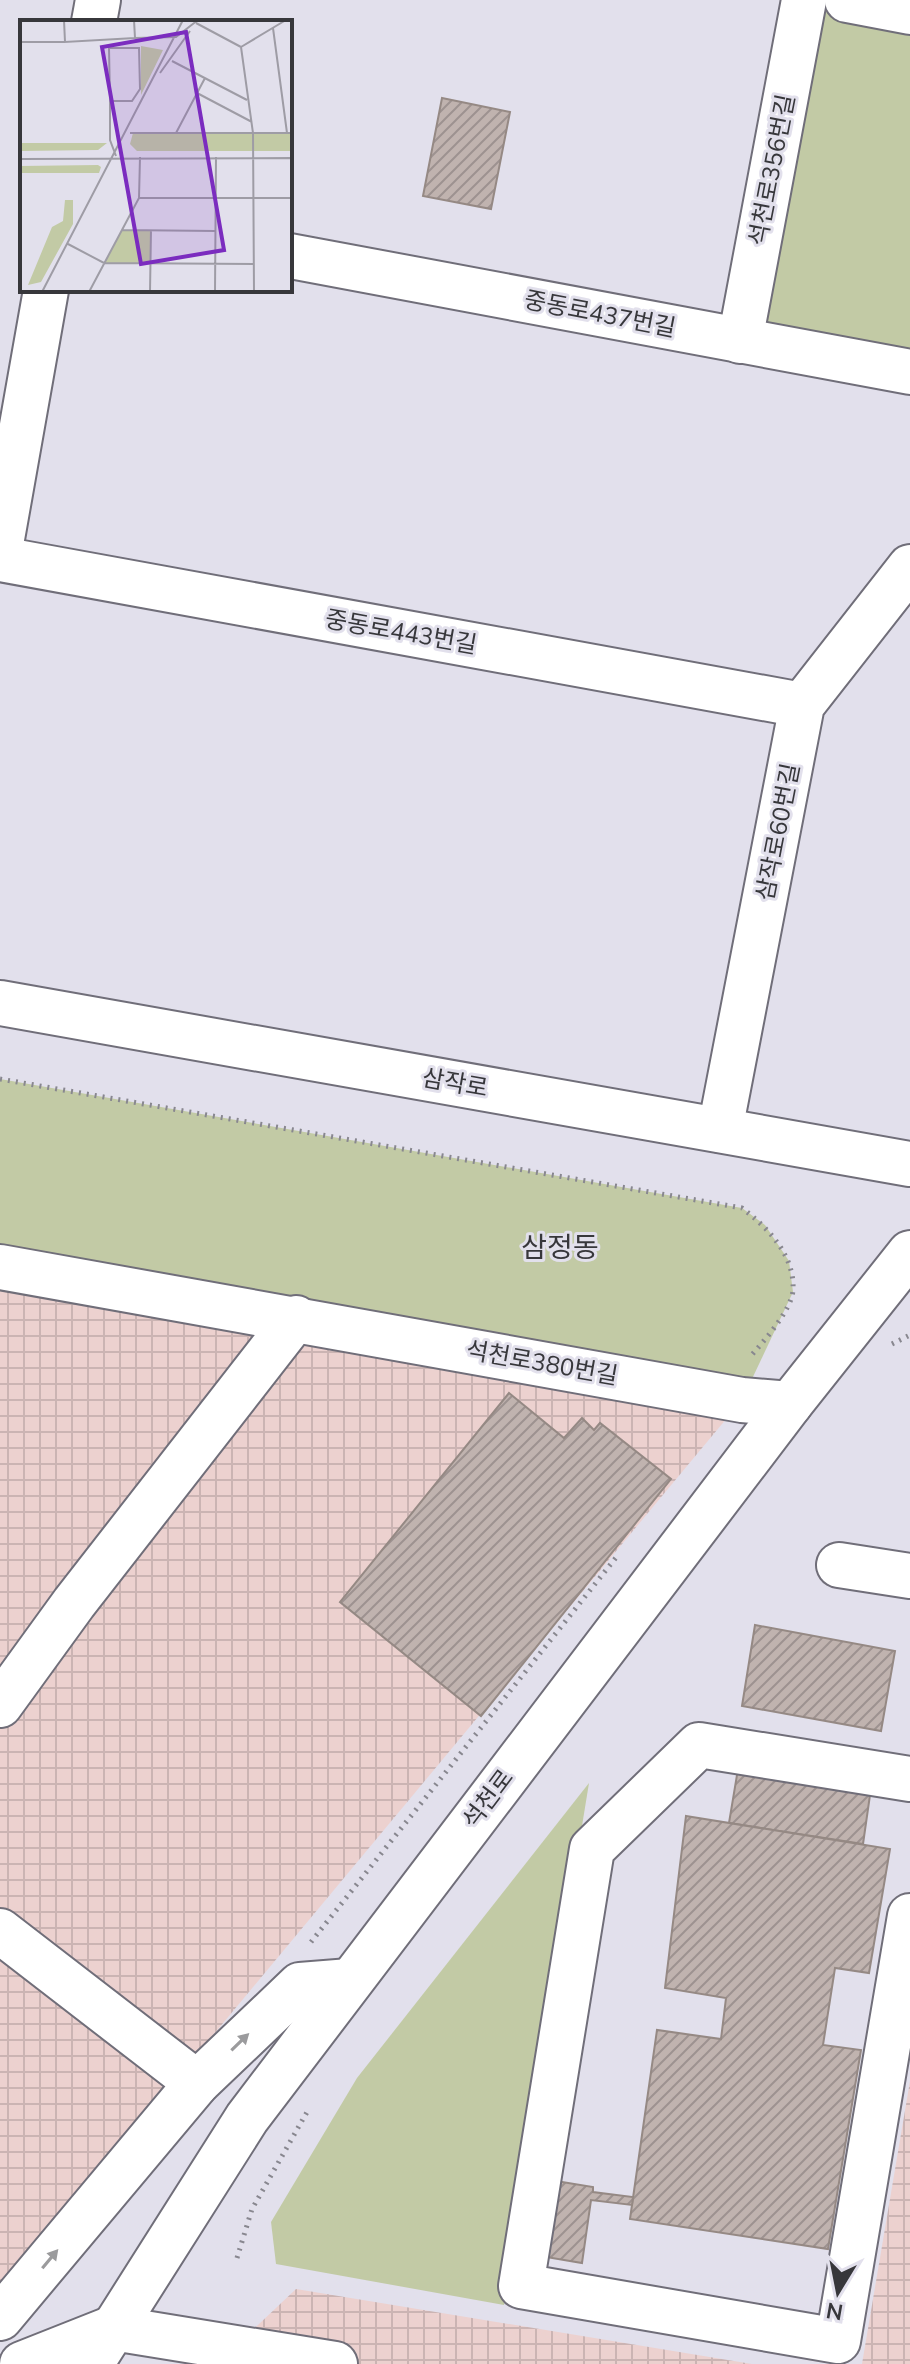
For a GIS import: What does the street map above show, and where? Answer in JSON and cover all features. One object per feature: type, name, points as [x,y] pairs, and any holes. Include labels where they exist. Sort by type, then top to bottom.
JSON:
[{"type":"street","points":[[94,20],[98,0]]},
{"type":"street","name":"석천로356번길","points":[[740,341],[804,0]]},
{"type":"street","points":[[847,0],[910,12]]},
{"type":"street","name":"중동로437번길","points":[[292,256],[910,372]]},
{"type":"street","points":[[0,550],[46,292]]},
{"type":"street","name":"중동로443번길","points":[[0,559],[802,705]]},
{"type":"street","name":"삼작로60번길","points":[[720,1130],[802,705],[910,567]]},
{"type":"street","name":"삼작로","points":[[0,1003],[910,1164]]},
{"type":"street","name":"석천로","points":[[102,2346],[247,2118],[790,1404],[910,1253]]},
{"type":"street","name":"석천로380번길","points":[[0,1267],[727,1397],[790,1404]]},
{"type":"street","points":[[1,1702],[74,1603],[296,1318]]},
{"type":"street","points":[[839,1565],[910,1576]]},
{"type":"street","points":[[910,1779],[699,1745],[592,1849],[521,2286],[838,2341],[910,1916]]},
{"type":"street","points":[[0,1931],[197,2083]]},
{"type":"street","points":[[0,2318],[197,2083],[300,1985],[350,1981]]},
{"type":"street","points":[[22,2364],[102,2346],[335,2364]]},
{"type":"path","points":[[0,1079],[742,1208],[765,1225],[789,1261],[793,1292],[775,1328],[748,1358]]},
{"type":"path","points":[[308,1945],[622,1550]]},
{"type":"shaded area","points":[[0,1270],[742,1400],[0,2291]]},
{"type":"shaded area","points":[[910,2081],[910,2364],[862,2364]]},
{"type":"shaded area","points":[[296,2289],[752,2364],[217,2364]]},
{"type":"green space","points":[[804,0],[847,0],[910,12],[910,372],[740,341]]},
{"type":"green space","points":[[0,1079],[742,1208],[765,1225],[789,1261],[793,1292],[742,1400],[0,1269]]},
{"type":"green space","points":[[589,1783],[504,2305],[276,2264],[271,2222],[357,2078]]},
{"type":"building","points":[[442,98],[510,112],[491,209],[423,196]]},
{"type":"building","points":[[509,1393],[564,1438],[582,1418],[594,1430],[600,1423],[671,1479],[481,1716],[340,1602]]},
{"type":"building","points":[[755,1625],[895,1651],[881,1731],[742,1706]]},
{"type":"building","points":[[744,1733],[876,1753],[863,1844],[729,1823]]},
{"type":"building","points":[[686,1816],[890,1849],[869,1973],[835,1968],[823,2045],[861,2050],[828,2249],[630,2219],[657,2030],[721,2039],[726,1998],[665,1988]]},
{"type":"building","points":[[556,2181],[593,2187],[593,2192],[633,2197],[632,2205],[591,2200],[582,2263],[546,2257]]},
{"type":"district","name":"삼정동","points":[[560,1247]]}]
